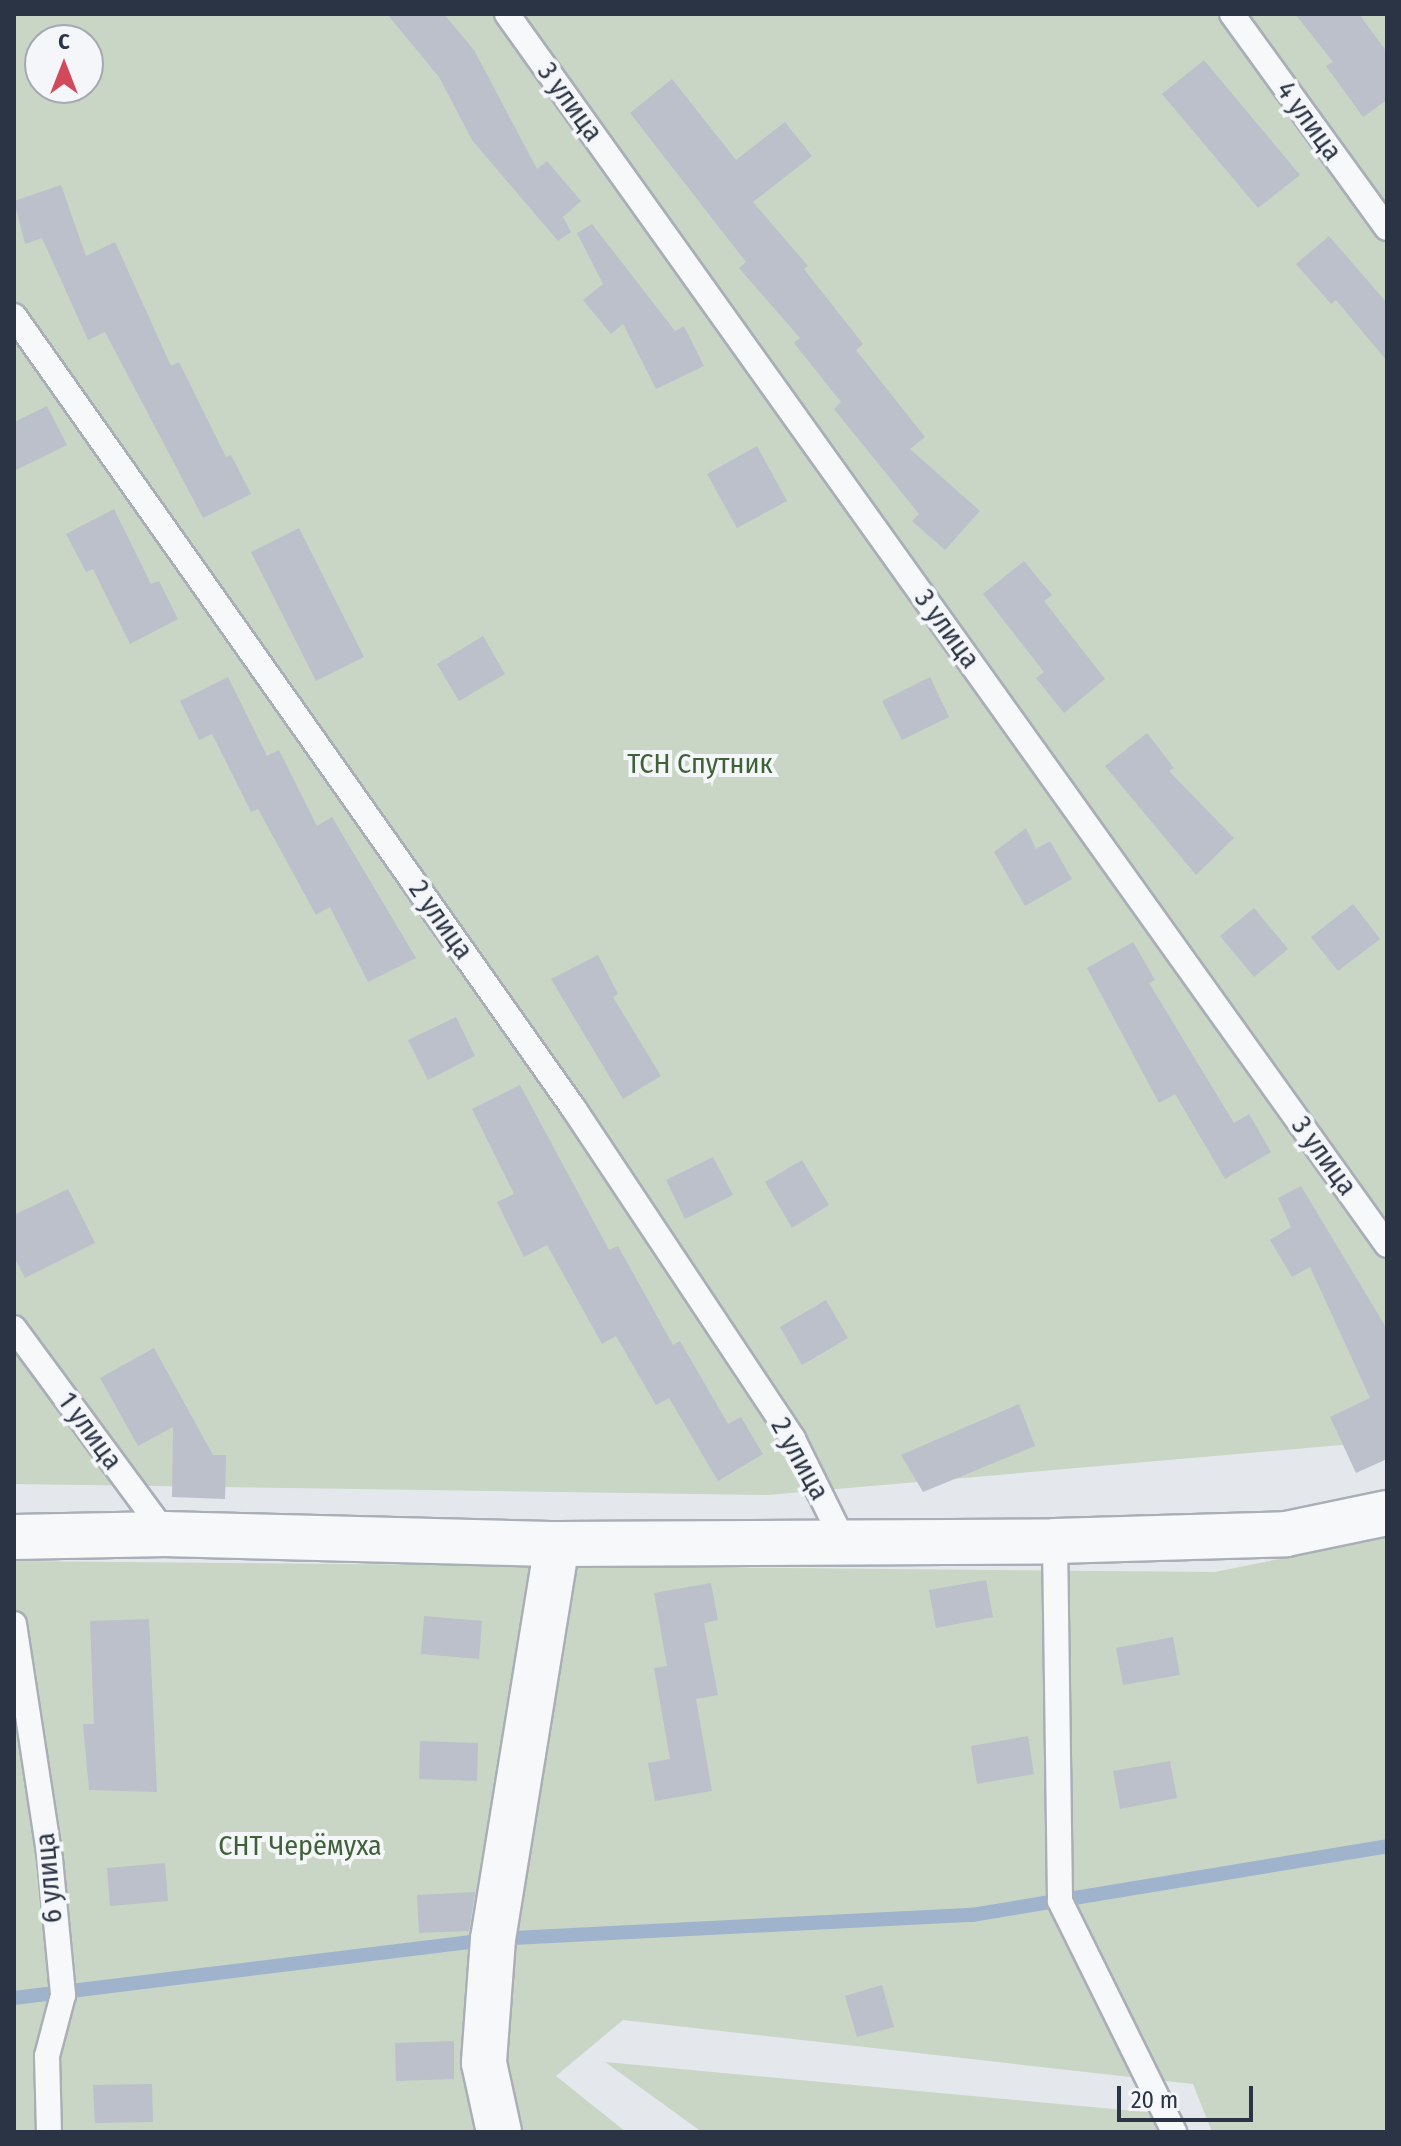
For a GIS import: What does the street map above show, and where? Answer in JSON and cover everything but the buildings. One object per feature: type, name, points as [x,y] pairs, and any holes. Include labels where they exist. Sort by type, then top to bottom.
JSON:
[{"type":"street","points":[[14,1537],[166,1534],[557,1544],[1055,1541],[1286,1534],[1387,1513]]},
{"type":"street","points":[[499,2132],[484,2063],[493,1939],[557,1544]]},
{"type":"lane","name":"3 улица","points":[[507,14],[1387,1245]]},
{"type":"lane","name":"4 улица","points":[[1232,14],[1387,228]]},
{"type":"lane","name":"2 улица","points":[[14,316],[574,1109],[793,1439],[843,1540]]},
{"type":"lane","name":"1 улица","points":[[14,1328],[166,1534]]},
{"type":"lane","points":[[1055,1541],[1060,1901],[1174,2132]]},
{"type":"lane","name":"6 улица","points":[[14,1624],[50,1859],[63,1995],[47,2056],[49,2132]]},
{"type":"green space","name":"ТСН Спутник","points":[[14,14],[1387,14],[1387,1441],[768,1495],[14,1484]]},
{"type":"green space","name":"СНТ Черёмуха","points":[[1387,1537],[1387,2132],[1212,2132],[1193,2084],[623,2020],[556,2076],[626,2132],[14,2132],[14,1561],[1215,1572]]},
{"type":"green space","points":[[605,2062],[1167,2114],[1174,2132],[702,2132]]},
{"type":"waterway","points":[[14,1998],[493,1939],[972,1915],[1387,1846]]}]
